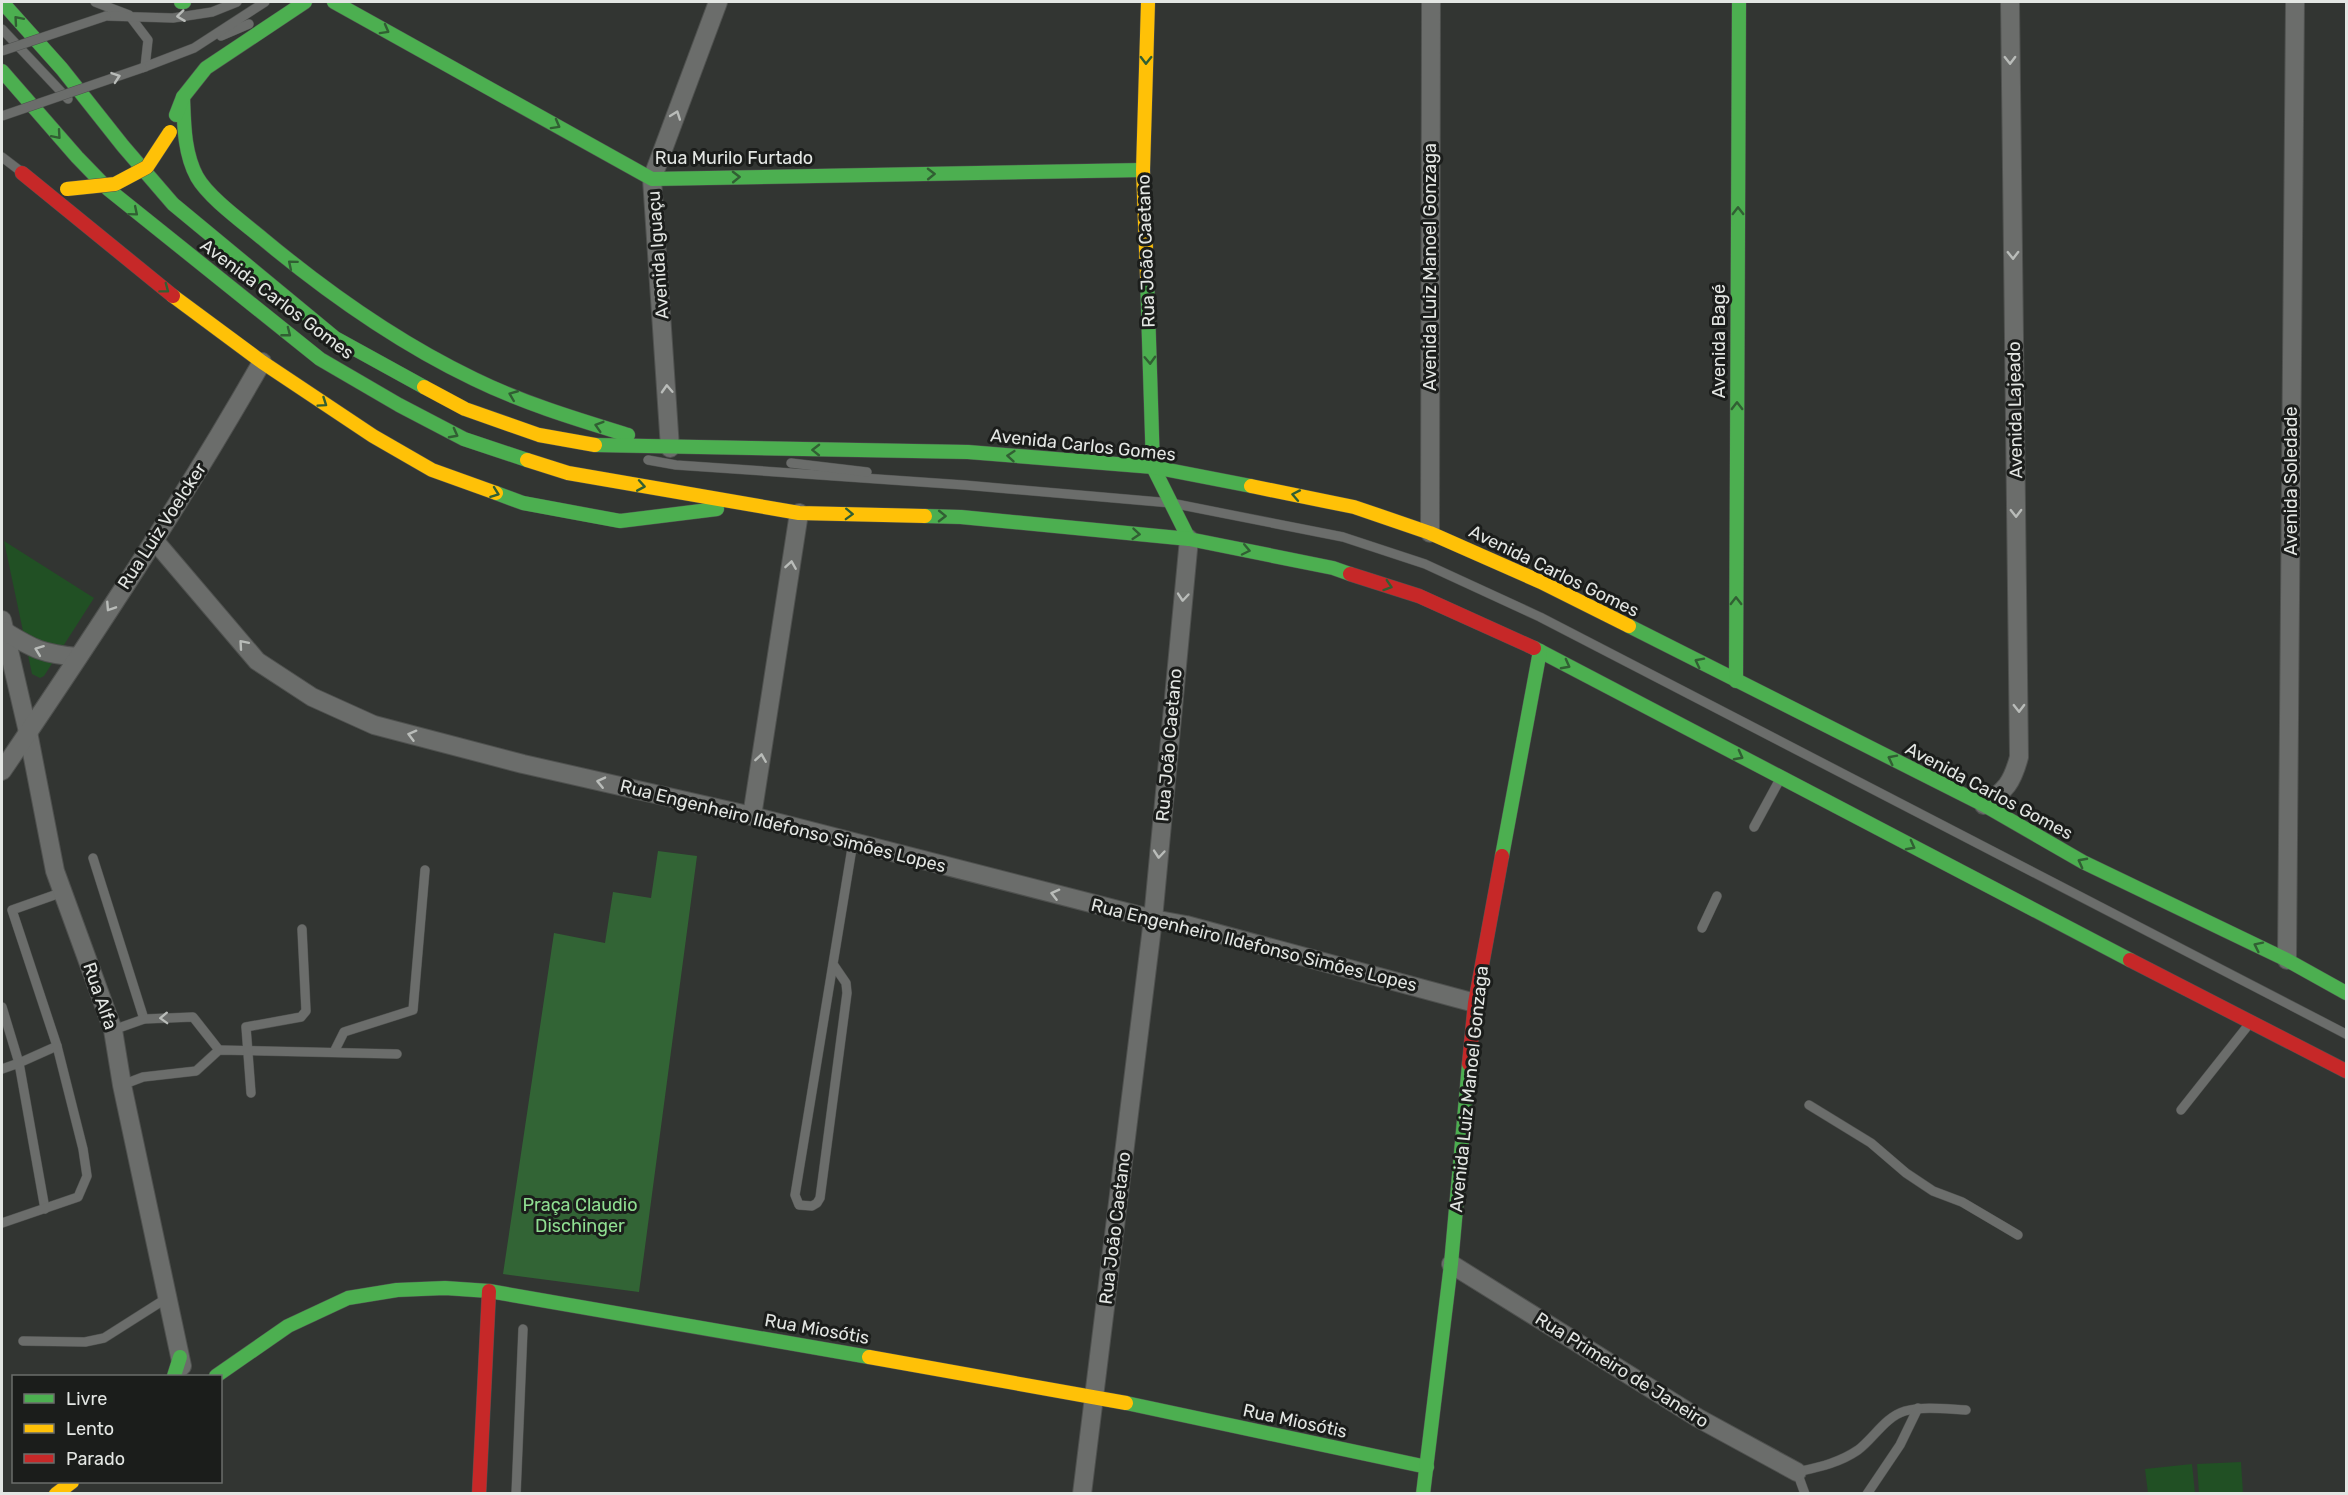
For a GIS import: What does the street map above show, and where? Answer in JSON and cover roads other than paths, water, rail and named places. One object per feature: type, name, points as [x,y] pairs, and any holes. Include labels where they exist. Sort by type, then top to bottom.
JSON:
[{"type":"main road","name":"Avenida Carlos Gomes","points":[[2,2],[62,69],[173,204],[335,338],[465,409],[539,435],[599,446],[968,452],[1153,467],[1353,507],[1430,532],[1541,582],[1984,805],[2083,862],[2287,960],[2346,993]]},
{"type":"main road","points":[[2,164],[67,189],[116,184],[147,167],[170,132],[183,97],[206,68],[305,2]]},
{"type":"main road","name":"Rua Murilo Furtado","points":[[334,2],[652,179],[1143,170]]},
{"type":"main road","name":"Rua João Caetano","points":[[1148,2],[1143,170],[1153,467],[1189,538]]},
{"type":"main road","name":"Avenida Bagé","points":[[1736,681],[1739,2]]},
{"type":"main road","name":"Avenida Carlos Gomes","points":[[6,76],[108,189],[320,359],[399,405],[464,439],[568,473],[799,513],[961,517],[1189,538],[1332,568],[1419,596],[1540,651],[2249,1023],[2346,1071]]},
{"type":"main road","name":"Avenida Carlos Gomes","points":[[183,97],[183,122],[188,153],[198,178],[226,208],[316,283],[406,343],[476,380],[567,416],[670,448]]},
{"type":"main road","name":"Avenida Carlos Gomes","points":[[22,173],[158,284],[262,362],[373,436],[432,470],[522,503],[620,521],[749,505]]},
{"type":"main road","name":"Avenida Luiz Manoel Gonzaga","points":[[1423,1494],[1451,1264],[1475,1003],[1540,651]]},
{"type":"main road","name":"Rua Miosótis","points":[[219,1375],[288,1326],[348,1298],[397,1290],[445,1288],[489,1291],[1093,1396],[1427,1467]]},
{"type":"main road","points":[[479,1494],[489,1291]]},
{"type":"main road","points":[[175,1375],[180,1357]]},
{"type":"main road","points":[[56,1494],[71,1483]]},
{"type":"street","name":"Avenida Iguaçu","points":[[670,448],[652,179],[718,2]]},
{"type":"street","name":"Avenida Luiz Manoel Gonzaga","points":[[1430,532],[1431,2]]},
{"type":"street","name":"Avenida Lajeado","points":[[1984,805],[2000,794],[2013,780],[2019,758],[2010,2]]},
{"type":"street","name":"Avenida Soledade","points":[[2287,960],[2295,2]]},
{"type":"street","name":"Rua Luiz Voelcker","points":[[2,771],[154,540],[219,437],[262,362]]},
{"type":"street","points":[[752,816],[799,513]]},
{"type":"street","name":"Rua João Caetano","points":[[1082,1494],[1153,919],[1189,538]]},
{"type":"street","name":"Rua Engenheiro Ildefonso Simões Lopes","points":[[154,540],[257,661],[312,697],[386,728],[524,764],[752,816],[1153,919],[1186,925],[1475,1003]]},
{"type":"street","points":[[3,625],[33,649],[51,655],[78,657]]},
{"type":"street","name":"Rua Alfa","points":[[3,625],[28,732],[55,871],[113,1030],[122,1085],[183,1375]]},
{"type":"street","points":[[16,680],[27,693],[35,695],[51,693],[57,688]]},
{"type":"street","name":"Rua Primeiro de Janeiro","points":[[1451,1264],[1698,1418],[1797,1472]]},
{"type":"lane","points":[[95,2],[129,15],[148,40],[144,68]]},
{"type":"lane","points":[[212,12],[229,2]]},
{"type":"lane","points":[[2,51],[106,16],[173,18],[212,12],[237,2]]},
{"type":"lane","points":[[194,48],[265,2]]},
{"type":"lane","points":[[267,16],[298,2]]},
{"type":"lane","points":[[2,117],[144,68],[256,20]]},
{"type":"lane","points":[[2,29],[71,104]]},
{"type":"lane","points":[[2,158],[22,173]]},
{"type":"lane","points":[[129,171],[147,189],[331,341],[464,415],[548,443],[618,455]]},
{"type":"lane","points":[[670,448],[753,458]]},
{"type":"lane","points":[[641,459],[676,465],[964,485],[1171,503],[1343,537],[1425,564],[1540,617],[2346,1034]]},
{"type":"lane","points":[[776,461],[964,485]]},
{"type":"lane","points":[[1754,826],[1781,778]]},
{"type":"lane","points":[[833,964],[846,983],[847,993],[820,1198],[812,1206],[800,1205],[795,1194],[853,842]]},
{"type":"lane","points":[[93,858],[144,1019]]},
{"type":"lane","points":[[334,1052],[347,1030],[413,1010],[425,870]]},
{"type":"lane","points":[[2,914],[63,892]]},
{"type":"lane","points":[[1702,928],[1717,897]]},
{"type":"lane","points":[[2,1223],[78,1197],[87,1176],[83,1149],[57,1046],[12,910]]},
{"type":"lane","points":[[251,1093],[246,1027],[305,1015],[302,929]]},
{"type":"lane","points":[[2,1007],[19,1063],[45,1209]]},
{"type":"lane","points":[[113,1030],[144,1019],[193,1017],[219,1050]]},
{"type":"lane","points":[[2181,1110],[2249,1023]]},
{"type":"lane","points":[[2,1069],[57,1046]]},
{"type":"lane","points":[[122,1085],[144,1077],[196,1071],[219,1050],[397,1054]]},
{"type":"lane","points":[[1809,1105],[1871,1143],[1906,1173],[1933,1191],[1962,1202],[2018,1235]]},
{"type":"lane","points":[[23,1341],[85,1342],[104,1338],[167,1298]]},
{"type":"lane","points":[[516,1494],[523,1329]]},
{"type":"lane","points":[[1867,1494],[1900,1445],[1918,1408]]},
{"type":"lane","points":[[1805,1494],[1797,1472],[1836,1463],[1859,1449],[1885,1423],[1902,1412],[1918,1408],[1966,1410]]},
{"type":"park label","name":"Praça Claudio Dischinger","points":[[580,1215]]}]
